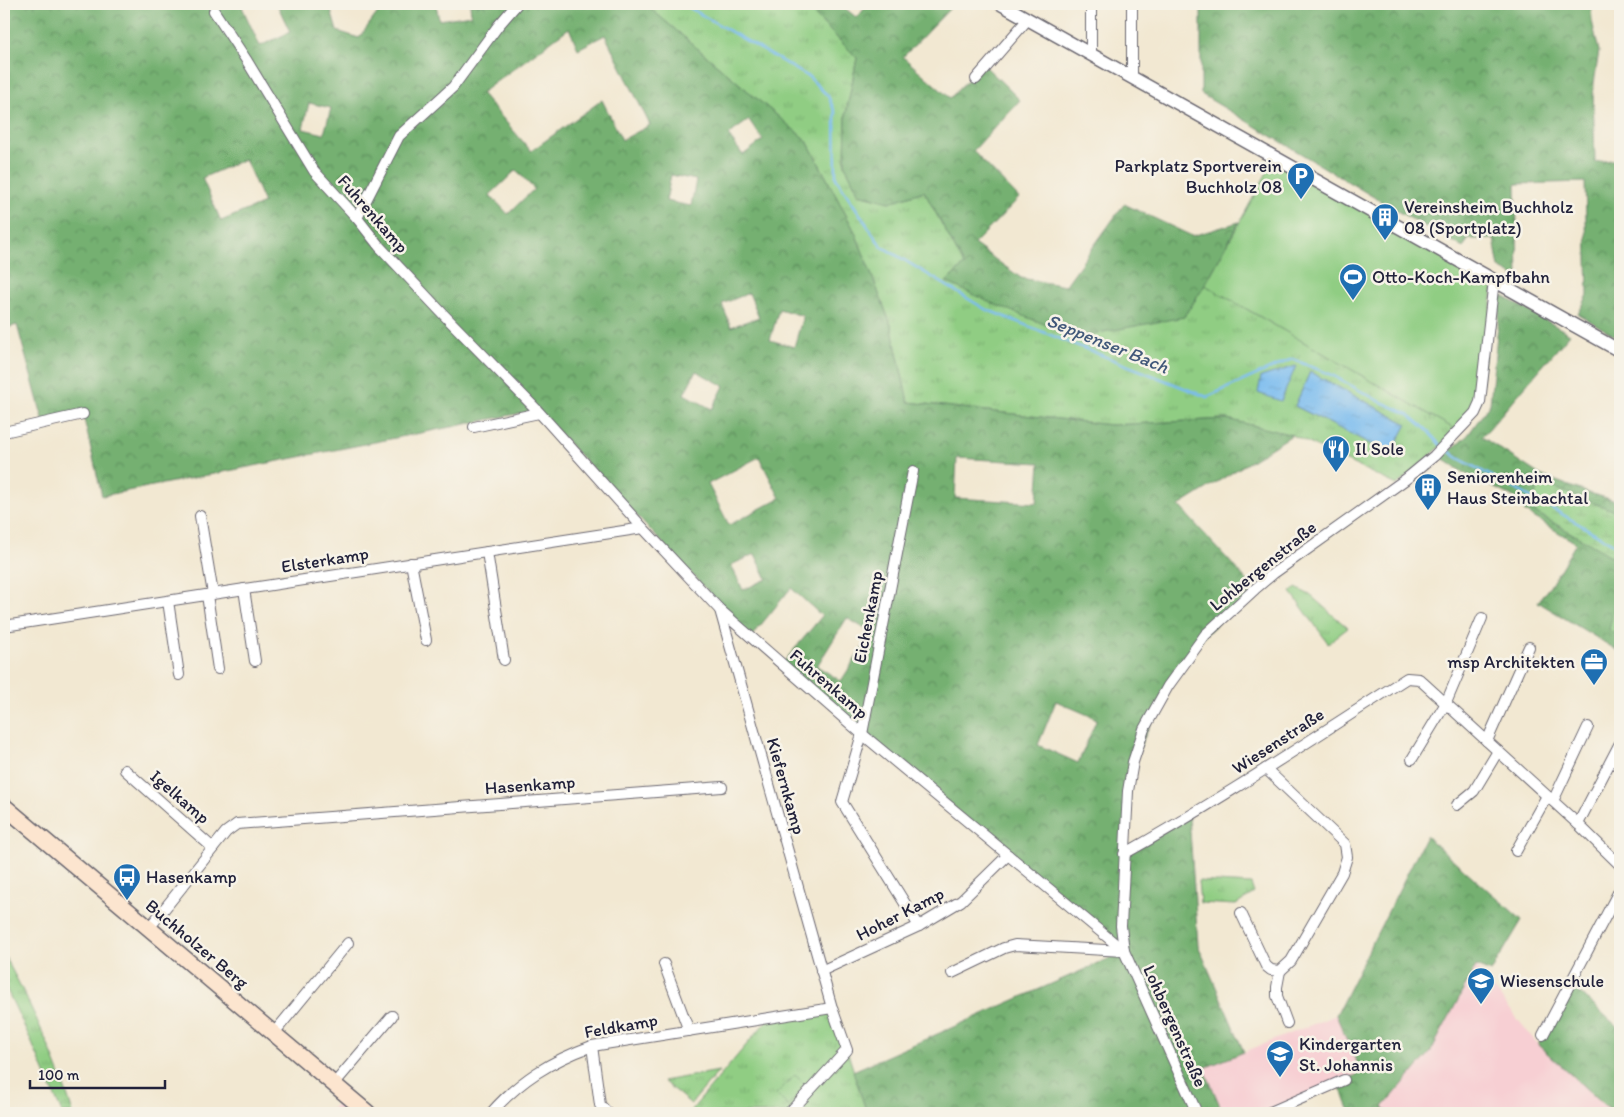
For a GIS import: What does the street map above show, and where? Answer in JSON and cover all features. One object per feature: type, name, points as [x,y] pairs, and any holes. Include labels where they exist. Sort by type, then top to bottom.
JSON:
[{"type":"main road","name":"Buchholzer Berg","points":[[4,806],[368,1113]]},
{"type":"street","points":[[357,218],[399,136],[453,88],[498,26],[517,4]]},
{"type":"street","points":[[1091,4],[1091,55]]},
{"type":"street","points":[[1132,4],[1132,78]]},
{"type":"street","points":[[1004,5],[1620,352]]},
{"type":"street","name":"Fuhrenkamp","points":[[214,11],[314,171],[392,260],[539,413],[720,610],[862,734],[1124,951]]},
{"type":"street","points":[[976,80],[1028,19]]},
{"type":"street","name":"Lohbergenstraße","points":[[1197,1113],[1124,951],[1122,926],[1128,791],[1133,762],[1144,729],[1168,686],[1205,635],[1274,573],[1406,479],[1434,456],[1475,412],[1480,402],[1494,280]]},
{"type":"street","points":[[474,426],[539,413]]},
{"type":"street","points":[[4,432],[83,414]]},
{"type":"street","name":"Eichenkamp","points":[[913,471],[862,734],[842,802],[919,926]]},
{"type":"street","points":[[200,516],[218,669]]},
{"type":"street","name":"Elsterkamp","points":[[4,626],[643,528]]},
{"type":"street","points":[[488,552],[504,660]]},
{"type":"street","points":[[411,564],[426,640]]},
{"type":"street","points":[[244,589],[255,661]]},
{"type":"street","points":[[168,601],[178,675]]},
{"type":"street","name":"Kiefernkamp","points":[[720,610],[821,971]]},
{"type":"street","points":[[1412,759],[1446,703],[1482,618]]},
{"type":"street","points":[[1487,741],[1529,647]]},
{"type":"street","name":"Wiesenstraße","points":[[1124,854],[1189,817],[1407,678],[1419,679],[1550,798],[1620,865]]},
{"type":"street","points":[[1516,851],[1550,798],[1588,727]]},
{"type":"street","points":[[1578,824],[1620,742]]},
{"type":"street","points":[[1457,805],[1474,790],[1498,751]]},
{"type":"street","points":[[1266,769],[1346,844],[1346,857],[1342,872],[1291,961],[1280,971],[1277,996],[1287,1023]]},
{"type":"street","name":"Igelkamp","points":[[125,770],[213,848]]},
{"type":"street","name":"Hasenkamp","points":[[149,928],[226,832],[237,824],[722,787]]},
{"type":"street","name":"Hoher Kamp","points":[[821,971],[919,926],[962,901],[1008,854]]},
{"type":"street","points":[[1543,1035],[1620,889]]},
{"type":"street","points":[[1241,913],[1266,966],[1271,970],[1280,971]]},
{"type":"street","points":[[274,1033],[348,943]]},
{"type":"street","name":"Lohbergenstraße","points":[[952,973],[1004,948],[1015,946],[1124,951]]},
{"type":"street","name":"Feldkamp","points":[[664,964],[689,1031]]},
{"type":"street","points":[[788,1113],[796,1108],[847,1050],[821,971]]},
{"type":"street","name":"Feldkamp","points":[[491,1113],[526,1079],[569,1054],[592,1046],[832,1008]]},
{"type":"street","points":[[340,1089],[392,1016]]},
{"type":"street","points":[[592,1046],[600,1105],[608,1113]]},
{"type":"street","points":[[1268,1113],[1344,1080]]},
{"type":"shaded area","name":"Wiesenschule","points":[[1476,966],[1538,1045],[1611,1111],[1610,1113],[1389,1113],[1383,1107],[1430,1053]]},
{"type":"shaded area","points":[[1336,1015],[1361,1073],[1268,1113],[1223,1113],[1204,1068]]},
{"type":"shaded area","points":[[340,1100],[355,1113],[328,1113]]},
{"type":"green space","points":[[4,4],[248,4],[242,7],[260,46],[290,32],[277,4],[329,4],[337,31],[359,38],[384,4],[436,4],[439,20],[471,15],[470,4],[645,4],[807,141],[855,232],[891,325],[908,402],[1111,425],[1227,419],[1292,435],[1179,506],[1255,589],[1205,635],[1168,686],[1133,762],[1124,853],[1189,817],[1198,945],[1244,1052],[1204,1068],[1223,1113],[867,1113],[853,1071],[1124,952],[782,664],[822,616],[791,588],[751,637],[537,410],[102,496],[83,415],[44,423],[17,325],[4,329]],"holes":[[[569,28],[578,49],[605,35],[650,125],[622,140],[602,100],[531,151],[481,93]],[[309,103],[331,108],[324,134],[303,129]],[[749,120],[763,140],[743,155],[728,135]],[[245,159],[264,203],[221,221],[202,178]],[[516,170],[534,189],[508,214],[490,195]],[[671,175],[696,180],[691,206],[666,201]],[[749,293],[759,317],[731,327],[722,304]],[[779,309],[803,316],[794,347],[770,340]],[[696,371],[724,386],[712,409],[684,394]],[[759,457],[780,498],[729,525],[708,484]],[[957,458],[1040,463],[1037,503],[955,498]],[[755,554],[767,579],[743,590],[731,565]],[[847,618],[872,633],[841,681],[817,666]],[[1056,701],[1097,719],[1078,763],[1038,745]]]},
{"type":"green space","points":[[645,4],[804,4],[857,58],[846,114],[845,165],[859,194],[890,202],[924,191],[964,265],[946,282],[1184,317],[1205,285],[1458,431],[1397,485],[1292,435],[1227,419],[1111,425],[908,402],[891,325],[855,232],[807,141]],"holes":[[[1310,372],[1407,424],[1391,454],[1295,406]]]},
{"type":"green space","points":[[804,4],[840,4],[857,18],[868,4],[954,4],[903,57],[950,98],[983,64],[1020,100],[973,151],[1019,198],[974,244],[1021,278],[1065,286],[1124,204],[1192,236],[1239,222],[1205,285],[1184,317],[1076,337],[989,302],[946,282],[964,265],[924,191],[890,202],[859,194],[845,165],[846,114],[857,58]]},
{"type":"green space","points":[[1201,4],[1591,4],[1592,21],[1599,51],[1593,90],[1595,162],[1620,159],[1620,339],[1578,314],[1588,295],[1585,182],[1516,184],[1518,278],[1499,268],[1494,239],[1469,239],[1463,247],[1397,211],[1201,94]]},
{"type":"green space","points":[[1275,158],[1494,280],[1480,402],[1458,431],[1205,285]]},
{"type":"green space","points":[[1501,295],[1570,334],[1482,437],[1540,475],[1620,502],[1620,513],[1541,483],[1528,508],[1620,561],[1620,583],[1610,629],[1620,636],[1620,652],[1538,602],[1576,543],[1525,512],[1521,501],[1464,473],[1442,458],[1468,435],[1490,404]]},
{"type":"green space","points":[[1541,483],[1620,513],[1620,561],[1528,508]]},
{"type":"green space","points":[[1620,583],[1620,636],[1609,630]]},
{"type":"green space","points":[[1296,588],[1310,595],[1348,628],[1328,643],[1291,592]]},
{"type":"green space","points":[[1426,836],[1522,920],[1491,972],[1476,966],[1430,1053],[1383,1107],[1389,1113],[1351,1113],[1338,1083],[1361,1073],[1336,1015]]},
{"type":"green space","points":[[1198,881],[1251,884],[1254,893],[1236,905],[1200,903]]},
{"type":"green space","points":[[4,955],[43,1032],[73,1113],[62,1113],[4,984]]},
{"type":"green space","points":[[1570,984],[1620,1029],[1620,1113],[1613,1113],[1538,1045]]},
{"type":"green space","points":[[832,1008],[867,1113],[689,1113],[769,1018]]},
{"type":"green space","points":[[719,1071],[691,1104],[663,1081]]},
{"type":"green space","points":[[795,1075],[807,1086],[788,1106],[776,1094]]},
{"type":"water","points":[[1296,366],[1281,401],[1258,393],[1261,377]]},
{"type":"water","points":[[1310,372],[1407,424],[1391,454],[1295,406]]},
{"type":"waterway","name":"Seppenser Bach","points":[[683,4],[809,77],[828,96],[835,112],[836,178],[881,246],[985,309],[1207,397],[1292,359],[1332,375],[1377,400],[1408,414],[1426,429],[1441,446]]},
{"type":"waterway","name":"Seppenser Bach","points":[[1446,449],[1458,458],[1620,548]]},
{"type":"place","name":"Parkplatz Sportverein Buchholz 08","points":[[1301,200]]},
{"type":"place","name":"Vereinsheim Buchholz 08 (Sportplatz)","points":[[1385,241]]},
{"type":"place","name":"Otto-Koch-Kampfbahn","points":[[1353,301]]},
{"type":"place","name":"Il Sole","points":[[1336,473]]},
{"type":"place","name":"Seniorenheim Haus Steinbachtal","points":[[1428,511]]},
{"type":"place","name":"msp Architekten","points":[[1594,686]]},
{"type":"place","name":"Hasenkamp","points":[[127,901]]},
{"type":"place","name":"Wiesenschule","points":[[1481,1005]]},
{"type":"place","name":"Kindergarten St. Johannis","points":[[1280,1078]]}]
